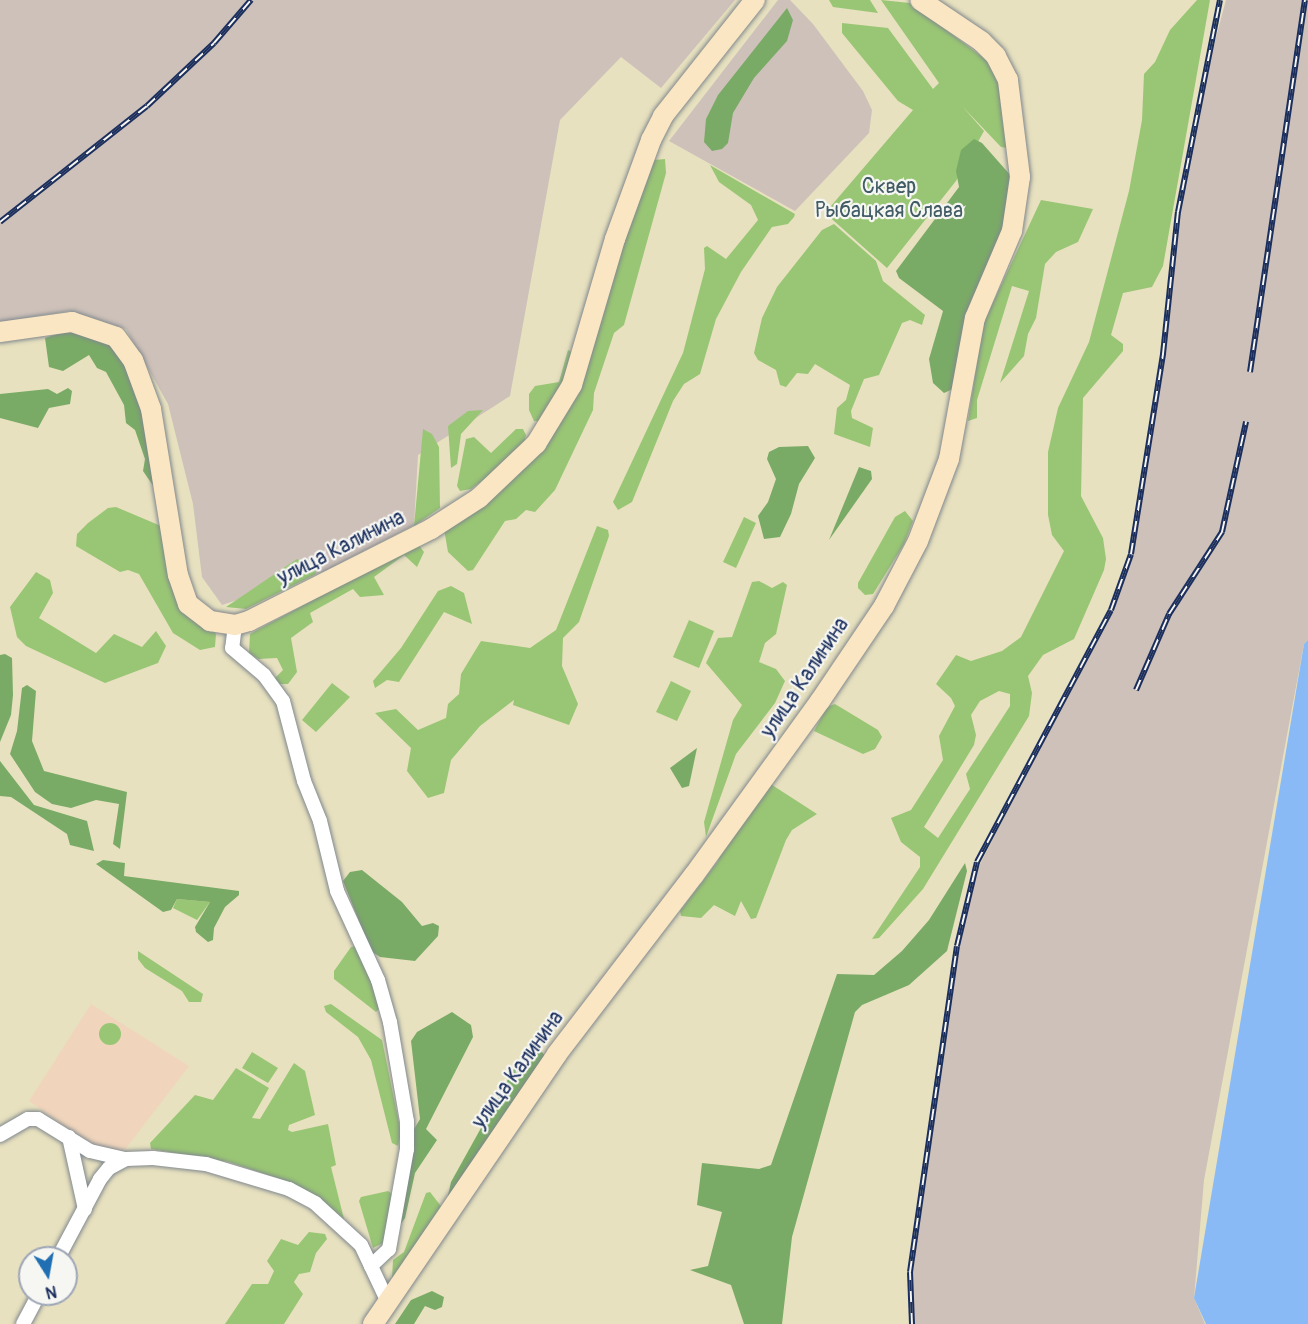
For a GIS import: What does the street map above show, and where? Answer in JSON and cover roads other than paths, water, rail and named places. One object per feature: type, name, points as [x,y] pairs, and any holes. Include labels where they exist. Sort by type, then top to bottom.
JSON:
[{"type":"main road","name":"улица Калинина","points":[[235,625],[286,603],[431,529],[479,498],[537,444],[572,385],[615,238],[651,140],[663,116],[755,0]]},
{"type":"main road","name":"улица Калинина","points":[[373,1324],[557,1054],[657,925],[784,752],[884,606],[918,541],[949,459],[975,318],[1014,223],[1018,148],[1008,80],[996,56],[981,41],[920,0]]},
{"type":"main road","points":[[0,332],[72,322],[116,337],[127,349],[145,390],[155,424],[183,593],[200,617],[235,625]]},
{"type":"street","points":[[235,625],[232,648],[264,675],[283,702],[304,781],[320,821],[340,902],[378,980],[390,1022],[406,1121],[406,1149],[389,1249],[371,1266]]},
{"type":"street","points":[[0,1135],[33,1118],[90,1151],[126,1159],[153,1158],[206,1164],[289,1189],[329,1215],[361,1245],[388,1302]]},
{"type":"street","points":[[69,1137],[84,1209]]},
{"type":"street","points":[[64,1246],[109,1168],[126,1159]]},
{"type":"street","points":[[23,1324],[33,1306]]},
{"type":"water","points":[[1308,640],[1308,1324],[1206,1324],[1194,1298],[1304,644]]},
{"type":"railway","points":[[0,222],[147,106],[214,43],[251,0]]},
{"type":"railway","points":[[912,1324],[910,1272],[957,946],[977,862],[1111,610],[1131,554],[1163,354],[1178,212],[1220,0]]},
{"type":"railway","points":[[1250,372],[1305,0]]},
{"type":"railway","points":[[1136,690],[1169,614],[1222,532],[1246,422]]},
{"type":"park label","name":"Сквер Рыбацкая Слава","points":[[889,199]]}]
